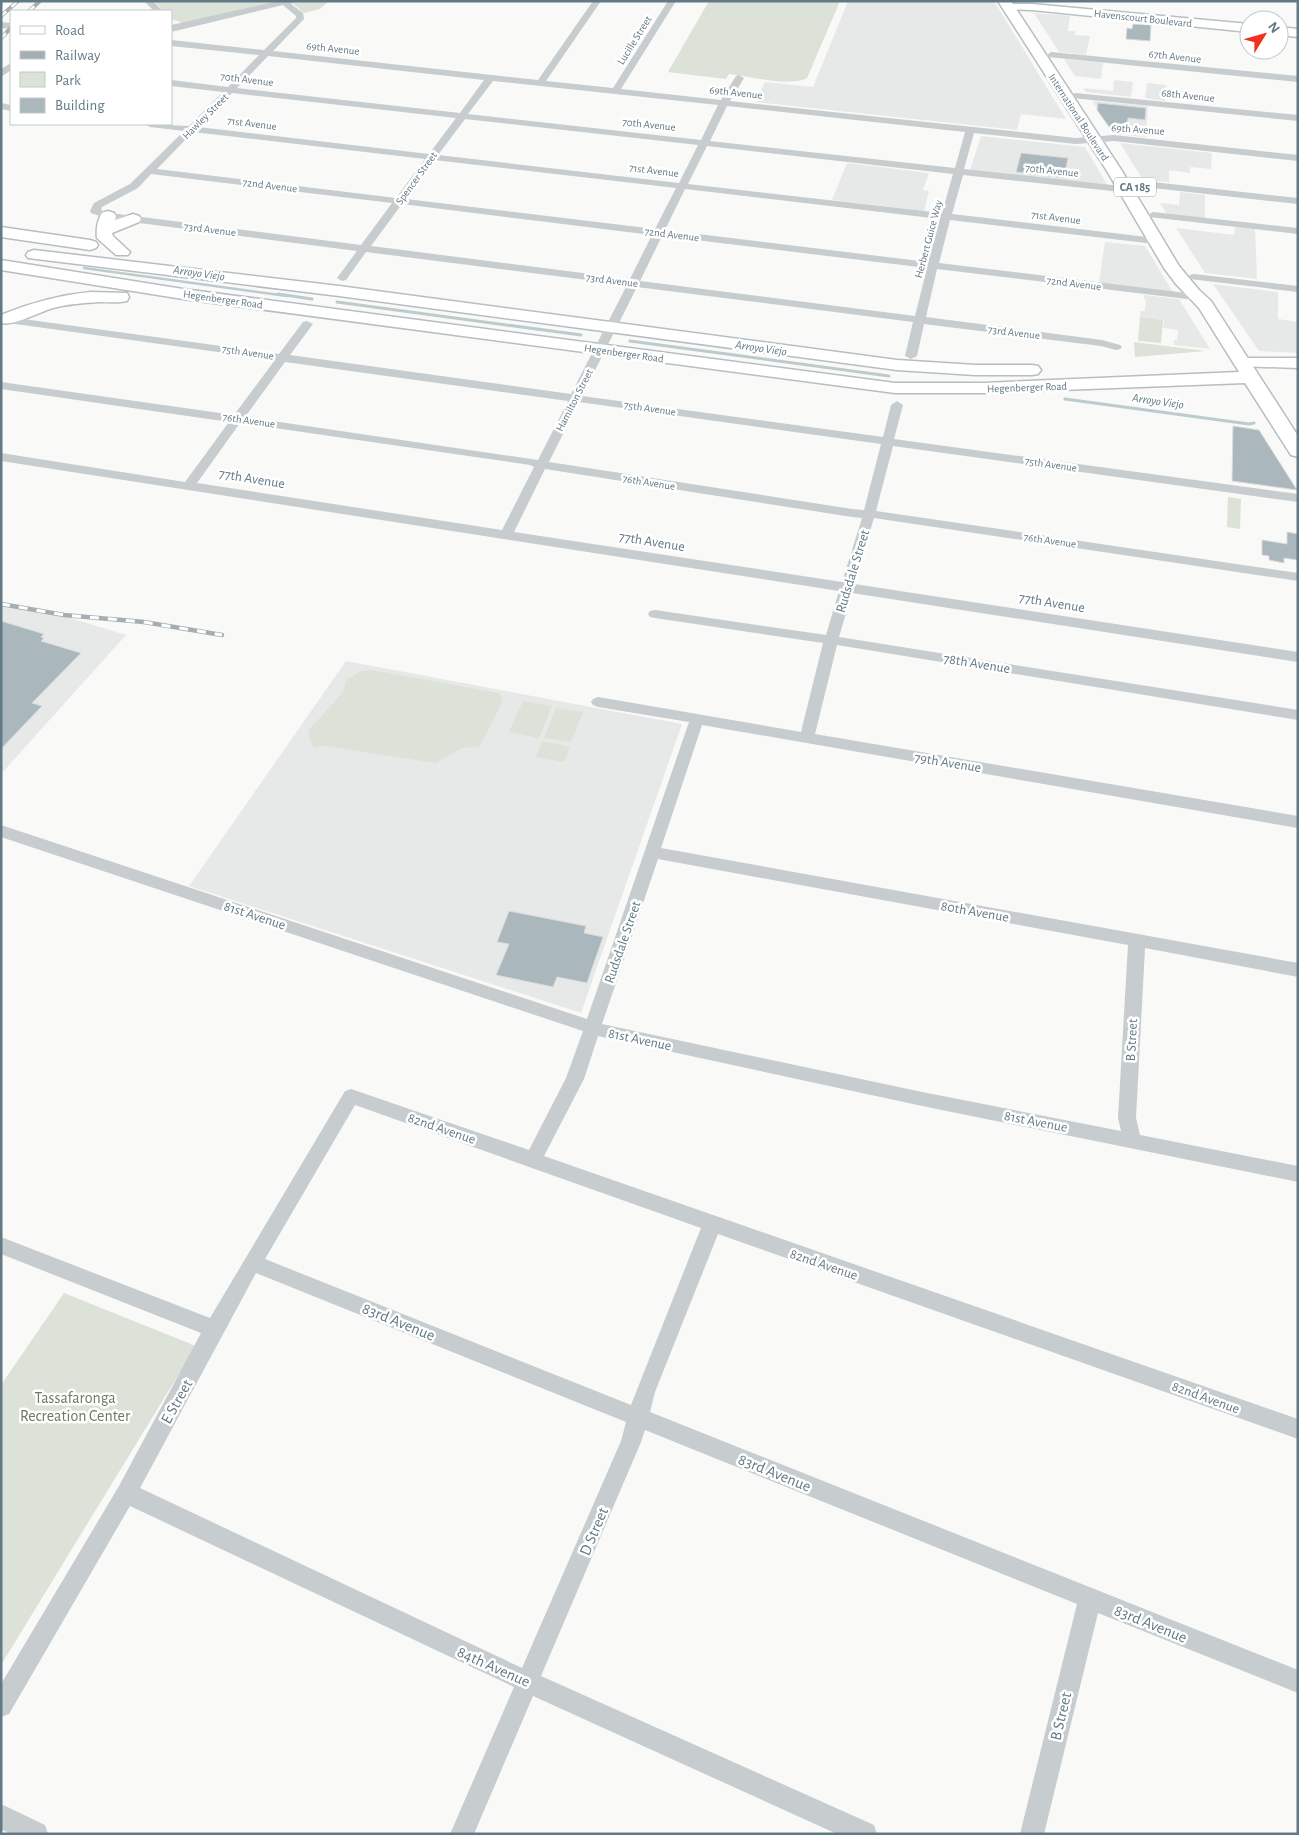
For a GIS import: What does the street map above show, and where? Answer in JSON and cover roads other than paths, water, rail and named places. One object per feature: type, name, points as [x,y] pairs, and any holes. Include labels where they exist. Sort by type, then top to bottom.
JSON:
[{"type":"main road","name":"International Boulevard","points":[[1012,4],[1051,55],[1100,140]]},
{"type":"main road","name":"International Boulevard","points":[[1012,4],[1129,186],[1155,241],[1180,279],[1200,301],[1295,442]]},
{"type":"main road","name":"International Boulevard","points":[[1129,186],[1153,215],[1194,277],[1205,295],[1200,301]]},
{"type":"main road","points":[[122,252],[105,238],[106,224],[114,225],[133,219]]},
{"type":"main road","points":[[1,232],[78,242],[122,252],[338,284]]},
{"type":"main road","name":"Hegenberger Road","points":[[1,251],[338,284],[612,326],[937,369],[1246,370]]},
{"type":"main road","name":"Hegenberger Road","points":[[1,265],[175,293],[312,318],[600,350],[895,388],[984,388],[1246,370]]},
{"type":"main road","points":[[3,321],[36,307],[70,299],[120,297],[312,318]]},
{"type":"main road","points":[[47,325],[42,318],[46,309],[70,299]]},
{"type":"street","points":[[1,9],[10,1]]},
{"type":"street","points":[[148,1],[157,10]]},
{"type":"street","points":[[540,83],[597,1]]},
{"type":"street","name":"Lucille Street","points":[[615,92],[672,1]]},
{"type":"street","points":[[172,27],[288,2]]},
{"type":"street","name":"Hawley Street","points":[[134,186],[131,193],[106,224],[95,208],[134,186],[300,19],[300,15],[288,2]]},
{"type":"street","name":"Havenscourt Boulevard","points":[[1012,4],[1239,27]]},
{"type":"street","name":"69th Avenue","points":[[172,43],[1083,142],[1114,138],[1298,158]]},
{"type":"street","name":"67th Avenue","points":[[1051,55],[1298,79]]},
{"type":"street","name":"Spencer Street","points":[[338,284],[490,78]]},
{"type":"street","name":"Hamilton Street","points":[[506,535],[724,103],[736,80],[739,78]]},
{"type":"street","name":"70th Avenue","points":[[172,83],[1107,188],[1144,184],[1298,201]]},
{"type":"street","name":"68th Avenue","points":[[1076,96],[1298,118]]},
{"type":"street","name":"71st Avenue","points":[[158,125],[1155,241]]},
{"type":"street","name":"Herbert Guice Way","points":[[912,356],[919,320],[970,130]]},
{"type":"street","name":"72nd Avenue","points":[[150,171],[933,266],[1200,301]]},
{"type":"street","points":[[1153,215],[1298,232]]},
{"type":"street","name":"73rd Avenue","points":[[133,219],[1102,343],[1116,347]]},
{"type":"street","points":[[1194,277],[1298,289]]},
{"type":"street","points":[[190,485],[312,318]]},
{"type":"street","name":"75th Avenue","points":[[3,321],[284,356],[887,442],[1298,498]]},
{"type":"street","points":[[1246,370],[1298,363]]},
{"type":"street","points":[[1246,370],[1298,376]]},
{"type":"street","name":"76th Avenue","points":[[1,385],[531,462],[541,466],[852,513],[1298,577]]},
{"type":"street","name":"Rudsdale Street","points":[[807,738],[831,640],[869,514],[897,405]]},
{"type":"street","name":"77th Avenue","points":[[1,457],[1298,657]]},
{"type":"street","name":"78th Avenue","points":[[655,614],[831,640],[1298,715]]},
{"type":"street","name":"79th Avenue","points":[[598,702],[1298,822]]},
{"type":"street","name":"Rudsdale Street","points":[[534,1160],[575,1079],[697,719]]},
{"type":"street","name":"81st Avenue","points":[[1,831],[571,1019],[592,1028],[927,1100],[1298,1174]]},
{"type":"street","name":"80th Avenue","points":[[653,852],[1298,970]]},
{"type":"street","name":"B Street","points":[[1132,1140],[1127,1118],[1137,940]]},
{"type":"street","name":"82nd Avenue","points":[[351,1096],[712,1225],[1298,1429]]},
{"type":"street","name":"E Street","points":[[1,1706],[126,1493],[215,1329],[351,1096]]},
{"type":"street","name":"D Street","points":[[462,1834],[631,1442],[645,1392],[712,1225]]},
{"type":"street","points":[[1,1245],[215,1329]]},
{"type":"street","name":"83rd Avenue","points":[[253,1262],[1298,1682]]},
{"type":"street","name":"84th Avenue","points":[[126,1493],[528,1682],[865,1834]]},
{"type":"street","name":"B Street","points":[[1032,1834],[1090,1598]]},
{"type":"street","points":[[1,1816],[36,1834]]},
{"type":"waterway","name":"Arroyo Viejo","points":[[84,268],[287,296]]},
{"type":"waterway","name":"Arroyo Viejo","points":[[278,294],[312,299]]},
{"type":"waterway","name":"Arroyo Viejo","points":[[337,302],[581,335]]},
{"type":"waterway","name":"Arroyo Viejo","points":[[630,341],[889,376]]},
{"type":"waterway","name":"Arroyo Viejo","points":[[1065,399],[1249,424],[1254,423]]},
{"type":"railway","points":[[1,16],[18,1]]},
{"type":"railway","points":[[30,10],[40,1]]},
{"type":"railway","points":[[1,38],[10,29]]},
{"type":"railway","points":[[1,604],[64,615],[144,622],[222,635]]},
{"type":"park label","name":"Tassafaronga Recreation Center","points":[[75,1406]]}]
